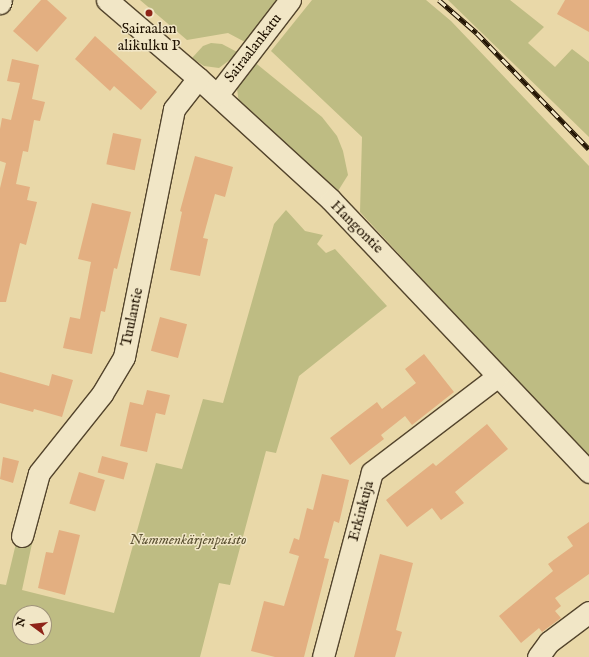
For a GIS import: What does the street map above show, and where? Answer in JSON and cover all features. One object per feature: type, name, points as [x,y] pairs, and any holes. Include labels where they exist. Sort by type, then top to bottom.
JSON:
[{"type":"street","name":"Hangontie","points":[[107,0],[198,78],[331,200],[589,472]]},
{"type":"street","name":"Sairaalankatu","points":[[216,95],[290,0]]},
{"type":"street","name":"Tuulantie","points":[[22,536],[39,473],[102,394],[124,357],[174,109],[198,78]]},
{"type":"street","name":"Erkinkuja","points":[[323,657],[372,472],[498,376]]},
{"type":"street","points":[[538,657],[549,642],[589,612]]},
{"type":"green space","points":[[140,0],[278,0],[245,42],[228,33],[187,40]]},
{"type":"green space","points":[[312,0],[426,0],[451,21],[589,166],[589,459],[360,212],[362,137],[271,51]]},
{"type":"green space","points":[[448,0],[510,0],[544,27],[528,43],[555,67],[572,49],[589,62],[589,137]]},
{"type":"green space","points":[[211,43],[222,44],[239,53],[219,68],[204,66],[192,58],[203,46]]},
{"type":"green space","points":[[253,61],[322,117],[337,136],[343,151],[348,175],[338,191],[245,111],[239,103],[237,89],[242,76]]},
{"type":"green space","name":"Nummenkärjenpuisto","points":[[286,210],[305,231],[323,235],[317,244],[326,253],[335,249],[387,306],[299,376],[276,453],[266,451],[230,585],[219,583],[200,657],[0,657],[0,584],[6,585],[18,535],[33,539],[22,590],[114,613],[156,463],[182,469],[203,399],[223,403],[274,224]]},
{"type":"building","points":[[41,0],[47,0],[67,18],[37,52],[13,31]]},
{"type":"building","points":[[565,0],[589,0],[589,32],[557,14]]},
{"type":"building","points":[[95,36],[157,92],[141,110],[114,86],[110,91],[75,59]]},
{"type":"building","points":[[12,59],[39,65],[32,99],[45,102],[40,121],[34,120],[28,152],[23,151],[16,184],[30,187],[27,200],[37,202],[26,245],[20,243],[6,302],[0,302],[0,188],[6,163],[0,161],[0,129],[2,118],[11,120],[20,83],[7,81]]},
{"type":"building","points":[[113,133],[141,139],[135,170],[106,164]]},
{"type":"building","points":[[195,156],[233,167],[225,197],[215,194],[203,238],[208,239],[200,276],[170,270],[182,212],[180,211]]},
{"type":"building","points":[[92,203],[131,212],[117,269],[114,268],[105,312],[101,311],[92,354],[63,348],[70,317],[80,319],[91,262],[78,259]]},
{"type":"building","points":[[160,317],[187,324],[178,358],[151,351]]},
{"type":"building","points":[[424,354],[454,392],[412,425],[405,416],[381,435],[384,439],[350,465],[330,438],[377,402],[382,409],[416,383],[405,369]]},
{"type":"building","points":[[0,372],[49,386],[52,374],[73,380],[62,417],[34,409],[33,412],[0,403]]},
{"type":"building","points":[[147,390],[170,395],[165,415],[156,413],[147,452],[120,446],[130,402],[143,405]]},
{"type":"building","points":[[487,424],[508,449],[455,492],[464,503],[441,520],[432,508],[407,527],[386,500],[433,463],[436,466]]},
{"type":"building","points":[[102,456],[128,463],[124,479],[98,472]]},
{"type":"building","points":[[3,457],[19,461],[13,483],[0,479]]},
{"type":"building","points":[[79,472],[105,480],[95,511],[69,504]]},
{"type":"building","points":[[322,474],[349,480],[339,523],[334,521],[324,558],[329,559],[304,657],[275,657],[251,651],[264,601],[284,606],[299,556],[289,553],[294,538],[299,540],[307,508],[313,510]]},
{"type":"building","points":[[589,522],[589,574],[555,598],[561,606],[555,611],[561,618],[542,632],[539,628],[521,643],[499,616],[553,571],[548,564],[573,546],[567,537]]},
{"type":"building","points":[[59,530],[80,535],[65,595],[38,588],[46,552],[53,553]]},
{"type":"building","points":[[380,554],[413,563],[396,630],[402,632],[395,657],[354,657]]},
{"type":"railway","points":[[439,0],[477,33],[589,149]]},
{"type":"place","name":"Sairaalan alikulku P","points":[[149,13]]}]
